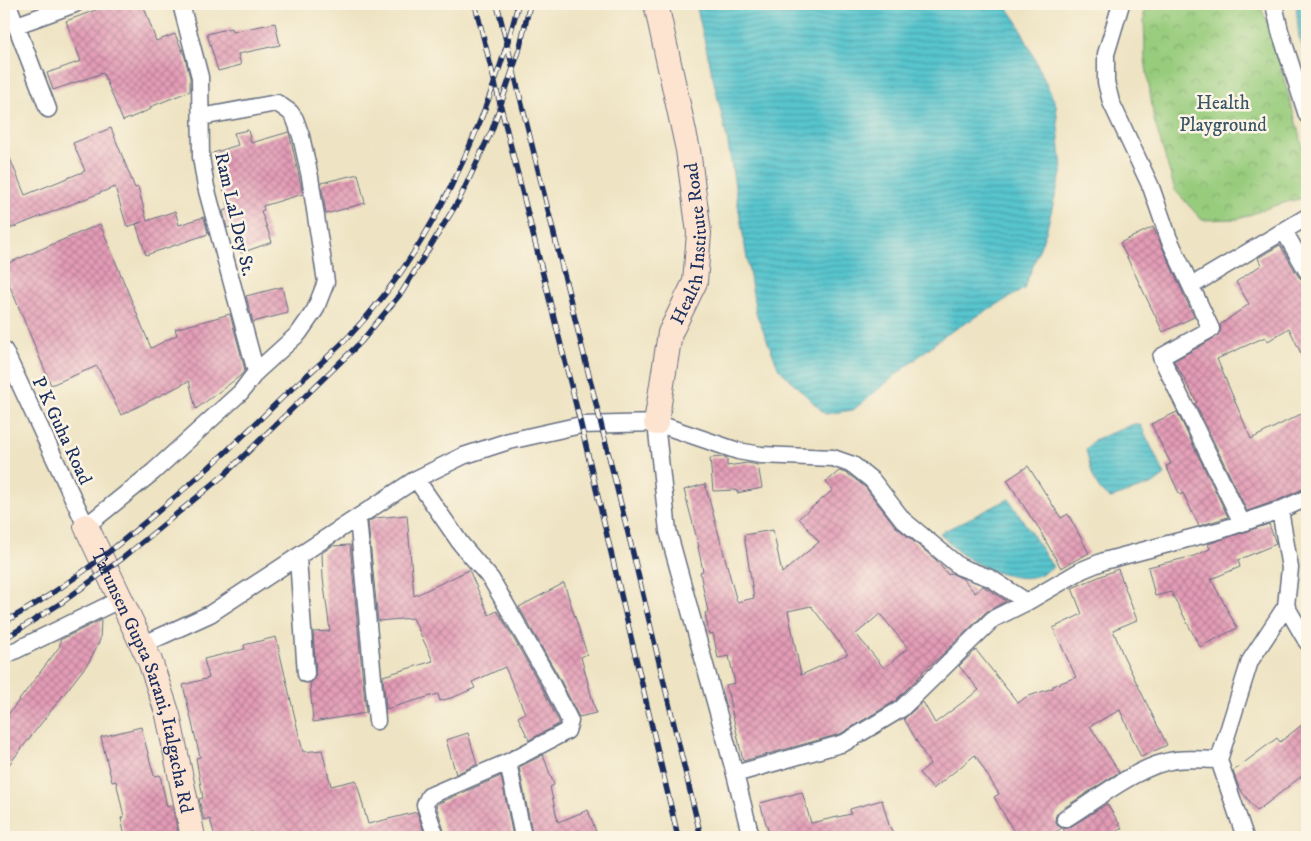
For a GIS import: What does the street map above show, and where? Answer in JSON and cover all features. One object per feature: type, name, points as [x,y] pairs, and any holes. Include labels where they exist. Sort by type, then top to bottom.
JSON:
[{"type":"street","points":[[8,4],[48,109]]},
{"type":"street","points":[[17,25],[75,4]]},
{"type":"street","name":"Ram Lal Dey St.","points":[[181,4],[200,77],[201,157],[206,187],[256,372]]},
{"type":"street","name":"Health Institute Road","points":[[656,4],[688,150],[700,233],[695,282],[670,333],[656,423]]},
{"type":"street","points":[[1120,4],[1106,54],[1106,82],[1111,102],[1151,187],[1169,239],[1210,329],[1161,357],[1242,523]]},
{"type":"street","points":[[1274,4],[1280,31],[1307,115]]},
{"type":"street","points":[[86,526],[167,458],[240,392],[256,372],[299,333],[315,310],[326,282],[310,177],[301,136],[295,119],[290,112],[277,103],[201,117]]},
{"type":"street","points":[[1191,286],[1307,217]]},
{"type":"street","points":[[1284,231],[1307,272]]},
{"type":"street","name":"P K Guha Road","points":[[4,350],[86,526]]},
{"type":"street","points":[[656,423],[668,530],[751,837]]},
{"type":"street","points":[[142,645],[210,614],[416,479],[463,456],[509,441],[581,425],[656,423],[738,451],[761,455],[833,458],[853,465],[872,480],[903,520],[960,567],[990,578],[1027,602]]},
{"type":"street","points":[[416,479],[461,544],[492,579],[547,675],[570,721],[567,731],[508,762],[429,796],[425,805],[436,837]]},
{"type":"street","points":[[735,774],[844,743],[901,709],[993,619],[1027,602],[1082,570],[1242,523],[1280,510],[1307,498]]},
{"type":"street","points":[[1245,837],[1218,760],[1250,661],[1286,606],[1290,568],[1280,510]]},
{"type":"street","points":[[358,518],[377,721]]},
{"type":"street","name":"Tarunsen Gupta Sarani, Italgacha Rd","points":[[86,526],[150,661],[168,715],[193,837]]},
{"type":"street","points":[[298,558],[306,674]]},
{"type":"street","points":[[4,656],[121,599]]},
{"type":"street","points":[[1286,606],[1307,642]]},
{"type":"street","points":[[1065,820],[1130,777],[1155,766],[1176,760],[1218,760]]},
{"type":"street","points":[[508,762],[524,837]]},
{"type":"green space","name":"Health Playground","points":[[1146,4],[1259,4],[1269,25],[1307,162],[1307,197],[1276,205],[1238,219],[1202,220],[1175,190],[1154,120],[1145,59],[1144,14]]},
{"type":"water","points":[[696,4],[1005,4],[1018,23],[1056,105],[1062,170],[1046,232],[1024,289],[945,335],[853,410],[825,414],[779,369],[756,313],[727,138]]},
{"type":"water","points":[[1296,4],[1307,4],[1307,60],[1299,37]]},
{"type":"water","points":[[1134,424],[1140,424],[1165,475],[1153,484],[1111,498],[1105,495],[1097,485],[1086,450],[1094,440]]},
{"type":"water","points":[[1009,499],[1053,567],[1038,575],[1027,578],[1017,577],[985,568],[956,550],[940,533]]},
{"type":"building","points":[[112,4],[143,4],[156,41],[175,34],[185,57],[190,78],[190,91],[150,107],[151,109],[123,121],[103,73],[53,90],[47,73],[81,61],[66,21]]},
{"type":"building","points":[[275,23],[280,45],[238,54],[241,65],[218,71],[207,34],[231,28],[232,32]]},
{"type":"building","points":[[111,128],[135,188],[138,187],[147,221],[175,211],[179,225],[204,217],[208,234],[146,255],[136,224],[127,227],[115,187],[4,231],[4,144],[25,195],[85,171],[73,143]]},
{"type":"building","points":[[248,130],[251,143],[289,132],[303,194],[263,206],[264,210],[261,211],[272,242],[241,253],[232,226],[227,228],[223,211],[229,209],[213,153],[238,145],[234,133]]},
{"type":"building","points":[[358,174],[365,203],[326,214],[321,183]]},
{"type":"building","points":[[100,224],[151,348],[177,335],[175,329],[230,314],[245,370],[240,376],[196,409],[189,381],[121,415],[97,366],[51,385],[4,272],[4,265]]},
{"type":"building","points":[[1153,227],[1194,317],[1163,332],[1120,243]]},
{"type":"building","points":[[1280,245],[1298,276],[1302,280],[1307,281],[1307,366],[1289,328],[1268,341],[1265,337],[1217,359],[1251,439],[1307,411],[1307,487],[1247,511],[1195,403],[1197,402],[1174,361],[1216,337],[1221,330],[1220,325],[1249,304],[1236,282],[1261,265],[1258,258]]},
{"type":"building","points":[[282,287],[288,313],[253,322],[246,296]]},
{"type":"building","points":[[1177,412],[1228,517],[1199,526],[1183,493],[1180,495],[1166,466],[1171,464],[1151,424]]},
{"type":"building","points":[[710,458],[727,458],[727,466],[747,463],[758,465],[762,488],[737,493],[737,490],[713,491]]},
{"type":"building","points":[[1028,466],[1061,518],[1068,514],[1089,553],[1061,568],[1035,522],[1007,480]]},
{"type":"building","points":[[839,471],[848,474],[865,487],[895,526],[936,560],[948,575],[951,573],[963,579],[975,593],[983,586],[1006,601],[986,612],[922,672],[895,701],[840,734],[743,761],[726,685],[735,683],[729,656],[718,658],[713,633],[709,634],[705,613],[708,612],[700,572],[703,571],[699,547],[684,490],[705,484],[737,602],[754,598],[744,535],[773,530],[782,573],[819,542],[799,518],[833,490],[826,482]],"holes":[[[811,606],[848,654],[801,675],[788,611]],[[880,614],[908,648],[884,668],[856,634]]]},
{"type":"building","points":[[407,515],[414,596],[469,570],[489,615],[497,611],[501,617],[542,688],[559,724],[529,740],[518,717],[525,713],[505,667],[472,682],[475,688],[454,697],[440,701],[438,694],[386,709],[383,676],[433,661],[413,618],[378,621],[368,522],[375,518]]},
{"type":"building","points":[[1269,524],[1276,544],[1238,560],[1240,567],[1211,579],[1237,628],[1200,647],[1171,592],[1155,596],[1148,567],[1194,556],[1210,549],[1208,544]]},
{"type":"building","points":[[350,545],[366,713],[313,722],[310,683],[315,679],[316,673],[313,632],[330,631],[323,578],[322,553],[332,546]]},
{"type":"building","points":[[1118,569],[1137,620],[1113,630],[1123,655],[1167,745],[1141,757],[1120,710],[1090,726],[1119,772],[1059,811],[1055,820],[1057,825],[1062,828],[1047,837],[1017,837],[994,797],[999,794],[975,755],[933,789],[919,773],[930,764],[904,719],[923,702],[935,723],[979,690],[959,666],[976,650],[1018,703],[1026,697],[1053,688],[1053,686],[1076,677],[1053,628],[1082,614],[1072,588]]},
{"type":"building","points":[[564,583],[587,654],[581,657],[596,713],[579,717],[560,679],[519,607]]},
{"type":"building","points":[[101,620],[100,640],[89,662],[4,771],[4,720],[60,646],[60,640]]},
{"type":"building","points":[[276,637],[303,752],[322,750],[331,786],[356,780],[368,824],[417,812],[426,837],[253,837],[252,832],[232,837],[215,837],[210,819],[204,820],[199,799],[203,798],[196,758],[200,757],[183,685],[209,678],[204,659],[245,649],[244,645]]},
{"type":"building","points":[[1307,721],[1307,772],[1257,811],[1239,788],[1233,771],[1277,738],[1280,742]]},
{"type":"building","points":[[141,727],[154,776],[160,775],[167,807],[172,805],[179,837],[125,837],[121,818],[124,817],[116,781],[112,782],[101,737]]},
{"type":"building","points":[[468,733],[477,764],[456,774],[446,740]]},
{"type":"building","points":[[543,755],[554,785],[550,787],[558,822],[588,810],[598,837],[533,837],[519,767]]},
{"type":"building","points":[[501,776],[513,837],[446,837],[436,805]]},
{"type":"building","points":[[802,792],[811,823],[851,814],[850,809],[882,800],[889,825],[895,837],[770,837],[760,803]]},
{"type":"building","points":[[1107,804],[1122,828],[1108,837],[1069,837],[1063,829],[1070,827]]},
{"type":"railway","points":[[475,4],[581,425],[678,837]]},
{"type":"railway","points":[[497,4],[701,837]]},
{"type":"railway","points":[[4,622],[77,576],[146,522],[214,463],[335,350],[374,308],[416,249],[467,153],[493,87],[518,4]]},
{"type":"railway","points":[[4,639],[61,603],[123,558],[224,475],[361,342],[402,292],[459,200],[492,130],[519,51],[530,4]]}]
